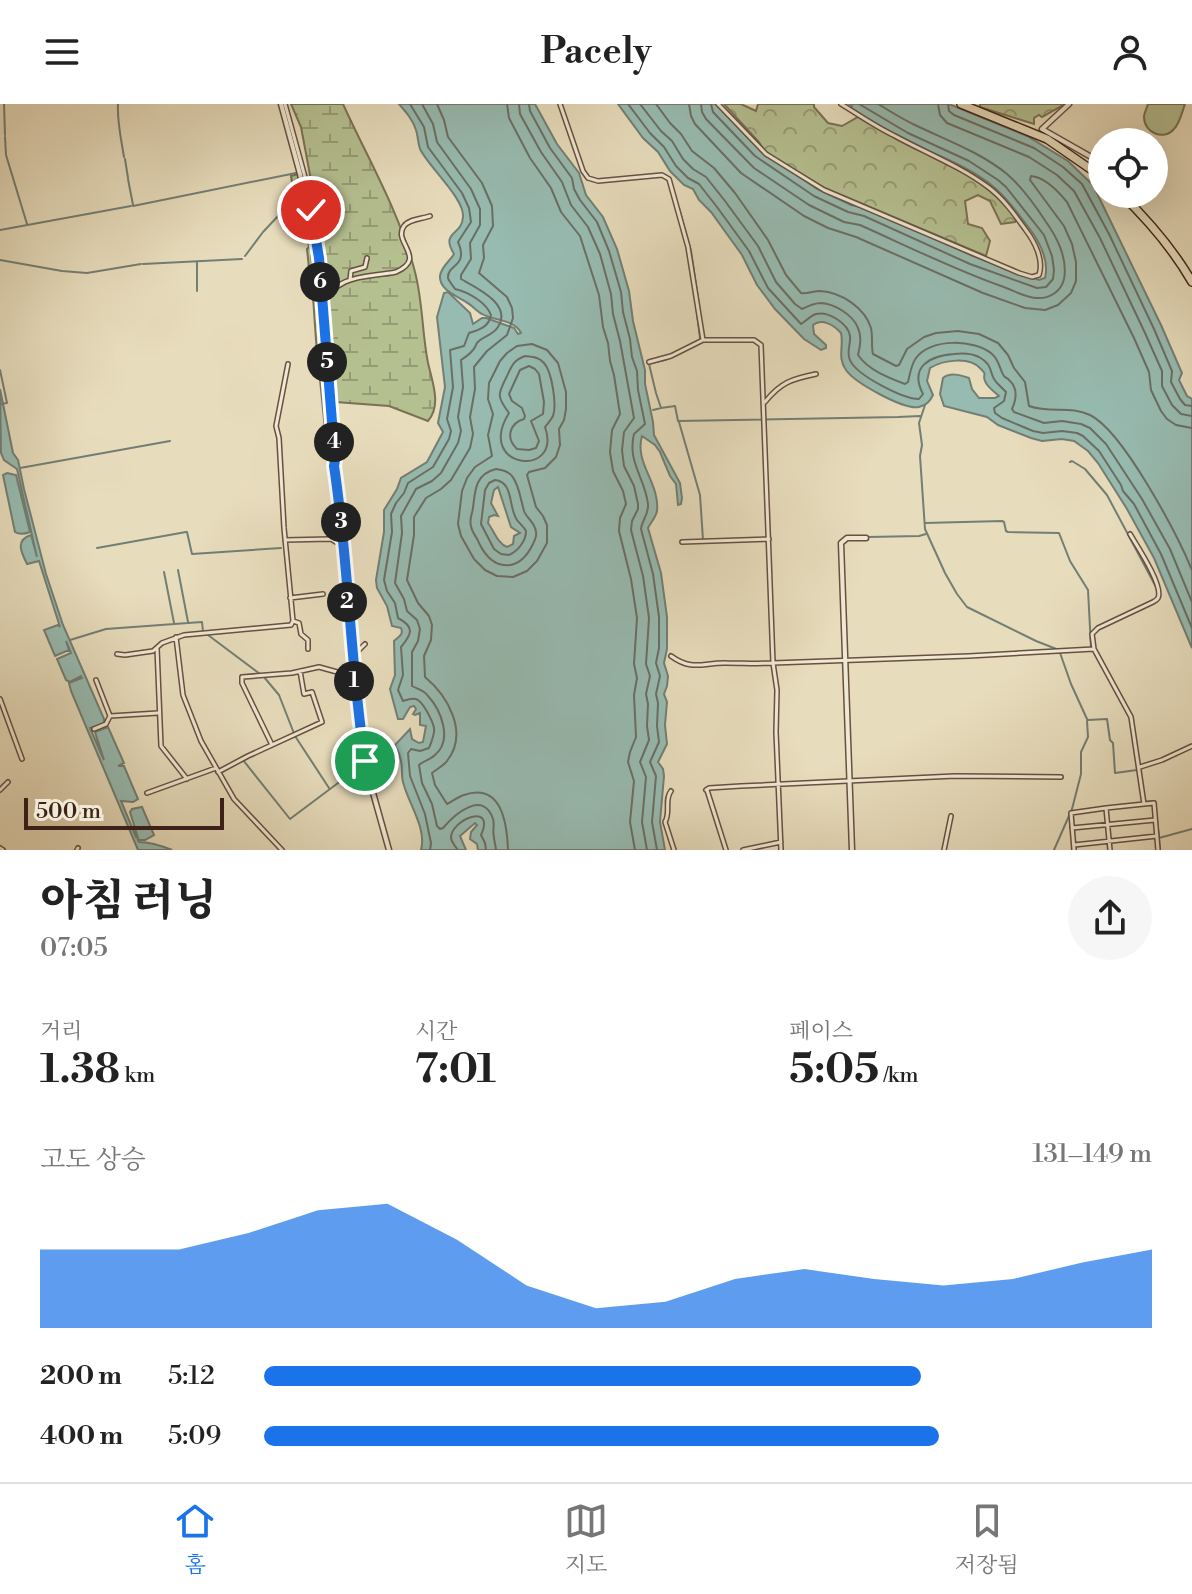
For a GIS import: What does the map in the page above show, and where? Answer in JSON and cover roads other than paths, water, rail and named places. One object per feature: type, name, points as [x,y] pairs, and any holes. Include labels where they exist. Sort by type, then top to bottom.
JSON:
[{"type":"highway","points":[[961,104],[1047,139],[1088,167]]},
{"type":"highway","points":[[1135,208],[1157,230],[1192,282]]},
{"type":"street","points":[[283,104],[305,177],[319,258],[334,466]]},
{"type":"street","points":[[283,104],[312,236],[365,761],[389,850]]},
{"type":"street","points":[[566,104],[560,105],[583,171],[590,179],[598,181],[662,175],[669,179],[688,247],[703,340]]},
{"type":"street","points":[[718,104],[766,154],[824,190],[1019,273],[1032,277],[1039,275],[1040,262],[1033,241],[1018,219],[990,189],[965,171],[892,135],[841,104]]},
{"type":"street","points":[[1069,104],[1042,129],[1088,155]]},
{"type":"street","points":[[323,310],[328,294],[336,285],[396,272],[408,266],[410,259],[403,228],[411,221],[430,216]]},
{"type":"street","points":[[350,280],[351,271],[365,267],[367,258]]},
{"type":"street","points":[[649,362],[671,356],[703,340],[754,340],[762,349],[781,850]]},
{"type":"street","points":[[117,654],[153,651],[176,637],[291,625],[276,426],[288,364]]},
{"type":"street","points":[[764,403],[788,381],[816,374]]},
{"type":"street","points":[[1130,534],[1157,583],[1158,598],[1092,634],[1094,649],[1131,717],[1144,804]]},
{"type":"street","points":[[852,850],[841,543],[847,538],[866,538]]},
{"type":"street","points":[[285,540],[331,539],[339,544],[344,555]]},
{"type":"street","points":[[682,542],[769,539]]},
{"type":"street","points":[[290,598],[323,594]]},
{"type":"street","points":[[293,621],[299,623],[301,634],[308,640],[308,649]]},
{"type":"street","points":[[176,637],[183,695],[201,741],[238,804],[282,850]]},
{"type":"street","points":[[355,683],[358,651],[365,644]]},
{"type":"street","points":[[157,648],[161,746],[187,779]]},
{"type":"street","points":[[671,656],[683,664],[695,666],[1094,649]]},
{"type":"street","points":[[272,745],[241,678],[323,668],[348,675],[355,683]]},
{"type":"street","points":[[147,793],[217,770],[322,722],[312,692],[304,694],[300,671]]},
{"type":"street","points":[[94,729],[106,724],[110,716],[96,680]]},
{"type":"street","points":[[0,699],[22,759]]},
{"type":"street","points":[[110,716],[158,713]]},
{"type":"street","points":[[1139,767],[1192,746]]},
{"type":"street","points":[[726,850],[706,790],[955,776],[1061,777]]},
{"type":"street","points":[[0,790],[8,782]]},
{"type":"street","points":[[671,791],[665,822],[674,850]]},
{"type":"street","points":[[1157,836],[1074,847],[1071,815],[1073,812],[1154,803],[1155,820],[1157,836],[1158,850]]},
{"type":"street","points":[[1106,808],[1110,850]]},
{"type":"street","points":[[944,850],[951,816]]},
{"type":"street","points":[[1072,828],[1155,820]]},
{"type":"street","points":[[743,850],[781,842]]},
{"type":"water","points":[[399,104],[535,104],[557,144],[579,173],[586,195],[603,217],[617,249],[645,370],[654,435],[680,483],[682,498],[678,505],[676,484],[660,452],[642,436],[641,455],[657,501],[656,513],[648,528],[661,573],[667,617],[664,663],[668,676],[664,694],[667,702],[667,744],[658,762],[664,776],[660,822],[665,850],[478,850],[477,844],[470,839],[477,825],[475,823],[460,836],[466,850],[421,850],[421,833],[405,790],[401,760],[395,745],[410,729],[412,739],[423,742],[426,726],[420,725],[420,713],[413,714],[414,706],[410,707],[403,719],[398,719],[390,689],[395,675],[394,641],[402,630],[392,626],[387,606],[377,588],[384,510],[401,478],[427,462],[443,432],[438,423],[445,387],[437,317],[444,293],[448,292],[470,313],[473,324],[486,318],[521,333],[509,323],[480,313],[442,285],[441,273],[454,254],[450,237],[462,223],[462,210],[420,149],[415,126]],"holes":[[[498,487],[511,527],[520,533],[507,547],[488,523],[489,517],[498,516],[491,503],[494,490]]]},
{"type":"water","points":[[618,104],[717,104],[760,150],[817,189],[973,256],[1039,280],[1045,278],[1046,272],[1041,248],[1001,194],[975,174],[891,132],[849,104],[949,104],[1027,136],[1068,161],[1088,180],[1088,208],[1104,208],[1182,373],[1179,380],[1187,396],[1192,399],[1192,648],[1154,558],[1127,509],[1088,451],[1074,441],[1042,441],[998,425],[987,417],[944,406],[940,394],[943,378],[949,375],[969,378],[979,398],[999,396],[986,383],[983,371],[970,362],[949,361],[930,368],[927,381],[933,395],[919,407],[892,400],[859,382],[843,365],[841,333],[831,325],[820,322],[813,325],[814,334],[826,348],[821,350],[804,339],[757,285],[742,255],[693,189],[670,171],[658,152],[643,138]]},
{"type":"water","points":[[0,389],[13,453],[18,460],[46,574],[63,625],[104,719],[104,724],[90,728],[104,760],[95,732],[108,727],[124,763],[118,766],[124,766],[138,799],[121,801],[136,837],[130,812],[142,807],[154,835],[139,842],[172,850],[138,850],[71,691],[69,683],[82,678],[70,682],[66,680],[57,659],[71,653],[66,641],[69,650],[55,656],[44,630],[60,627],[39,561],[27,564],[21,551],[21,543],[31,535],[37,557],[17,469],[4,460],[1,453]]},
{"type":"water","points":[[3,475],[16,475],[28,533],[15,532]]},
{"type":"waterway","points":[[4,104],[5,135]]},
{"type":"waterway","points":[[118,104],[124,157]]},
{"type":"waterway","points":[[5,137],[6,155],[27,224]]},
{"type":"waterway","points":[[125,159],[128,178]]},
{"type":"waterway","points":[[133,206],[296,173]]},
{"type":"waterway","points":[[659,177],[668,181],[672,194]]},
{"type":"waterway","points":[[128,179],[133,205]]},
{"type":"waterway","points":[[245,256],[296,197]]},
{"type":"waterway","points":[[0,230],[131,206]]},
{"type":"waterway","points":[[679,208],[691,251],[700,312]]},
{"type":"waterway","points":[[143,264],[242,259]]},
{"type":"waterway","points":[[0,260],[87,273],[141,264]]},
{"type":"waterway","points":[[197,263],[197,291]]},
{"type":"waterway","points":[[696,305],[700,338]]},
{"type":"waterway","points":[[655,362],[704,341]]},
{"type":"waterway","points":[[649,364],[661,408],[653,410]]},
{"type":"waterway","points":[[0,370],[7,403],[0,404]]},
{"type":"waterway","points":[[925,405],[919,423],[925,529],[945,573],[967,607],[1059,650],[1087,719]]},
{"type":"waterway","points":[[661,408],[675,406],[678,421],[920,416]]},
{"type":"waterway","points":[[679,422],[700,495],[703,540]]},
{"type":"waterway","points":[[20,468],[170,441]]},
{"type":"waterway","points":[[1070,462],[1085,469],[1107,495],[1156,587]]},
{"type":"waterway","points":[[925,523],[1002,521],[1008,532],[1059,533],[1070,561],[1088,590],[1091,647],[1102,667]]},
{"type":"waterway","points":[[97,548],[186,532]]},
{"type":"waterway","points":[[187,532],[192,554],[281,548]]},
{"type":"waterway","points":[[868,537],[926,534]]},
{"type":"waterway","points":[[178,570],[188,622]]},
{"type":"waterway","points":[[164,572],[174,623]]},
{"type":"waterway","points":[[70,640],[106,629],[202,622],[203,631]]},
{"type":"waterway","points":[[208,635],[260,674]]},
{"type":"waterway","points":[[264,677],[279,695],[295,736],[329,788]]},
{"type":"waterway","points":[[1088,720],[1107,719],[1113,743],[1115,773],[1137,770]]},
{"type":"waterway","points":[[1054,850],[1072,809],[1081,774],[1081,752],[1088,737],[1087,721]]},
{"type":"waterway","points":[[243,760],[290,819],[342,780]]},
{"type":"waterway","points":[[1145,802],[1155,801],[1156,805]]},
{"type":"waterway","points":[[1156,811],[1159,838]]},
{"type":"waterway","points":[[1160,850],[1159,838],[1192,829]]}]
